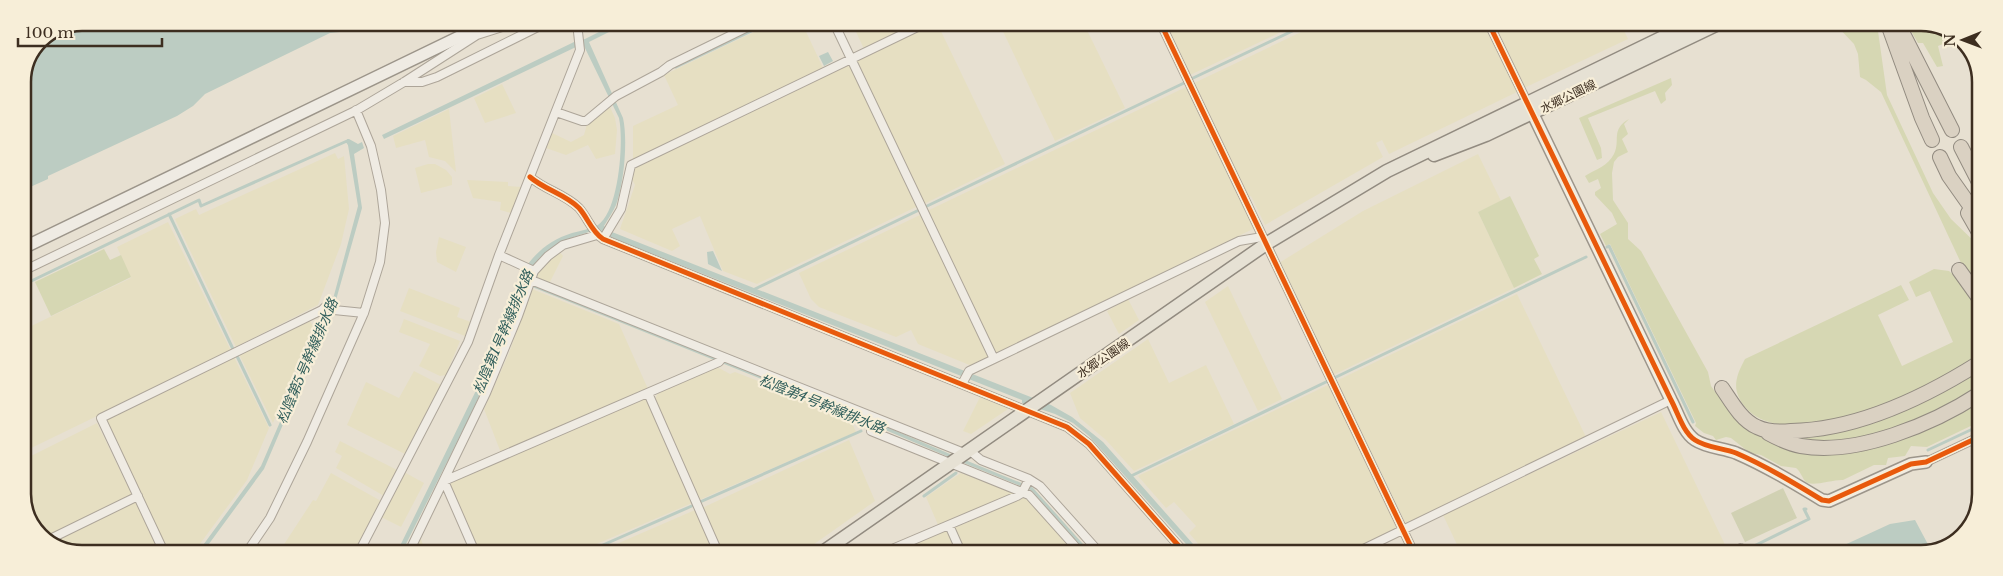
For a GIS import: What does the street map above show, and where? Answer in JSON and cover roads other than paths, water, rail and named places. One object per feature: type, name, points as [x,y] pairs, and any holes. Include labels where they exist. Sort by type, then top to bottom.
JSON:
[{"type":"highway","points":[[1892,31],[1922,118],[1932,140]]},
{"type":"highway","points":[[1894,31],[1952,130]]},
{"type":"highway","points":[[1961,147],[1972,168]]},
{"type":"highway","points":[[1940,157],[1972,219]]},
{"type":"highway","points":[[1949,176],[1972,209]]},
{"type":"highway","points":[[1959,270],[1972,288]]},
{"type":"highway","points":[[1757,427],[1779,432],[1820,429],[1849,423],[1897,406],[1928,392],[1972,367]]},
{"type":"highway","points":[[1722,388],[1736,409],[1757,427],[1781,440],[1801,446],[1821,448],[1858,444],[1895,434],[1932,419],[1972,398]]},
{"type":"main road","name":"水郷公園線","points":[[1530,108],[1677,31]]},
{"type":"main road","name":"水郷公園線","points":[[833,545],[1033,406],[1264,240],[1387,171],[1702,31]]},
{"type":"street","points":[[31,244],[480,31]]},
{"type":"street","points":[[404,82],[422,82],[436,77],[530,31]]},
{"type":"street","points":[[363,545],[468,342],[499,255],[580,48],[579,31]]},
{"type":"street","points":[[556,112],[586,121],[616,96],[661,72],[670,65],[740,31]]},
{"type":"street","points":[[838,31],[994,359]]},
{"type":"street","points":[[530,269],[563,246],[600,236],[610,227],[621,209],[631,164],[909,31]]},
{"type":"street","points":[[1164,31],[1410,545]]},
{"type":"street","points":[[1492,31],[1671,400],[1687,432],[1695,440],[1711,447],[1733,452],[1755,462],[1822,500],[1829,501],[1910,464],[1926,462],[1972,440]]},
{"type":"street","points":[[31,267],[356,110],[404,82],[476,32]]},
{"type":"street","points":[[251,545],[270,518],[308,442],[364,313],[380,262],[385,223],[381,190],[372,146],[356,110]]},
{"type":"street","points":[[530,177],[566,197],[580,209],[600,236],[963,382],[1033,406],[1067,427],[1089,444],[1178,545]]},
{"type":"street","points":[[963,382],[969,371],[1239,241],[1264,240]]},
{"type":"street","points":[[499,255],[530,269]]},
{"type":"street","points":[[412,545],[486,393],[531,280],[530,269]]},
{"type":"street","points":[[531,280],[722,359],[966,452],[1029,480],[1040,486],[1093,545]]},
{"type":"street","points":[[161,545],[101,418],[325,307],[364,313]]},
{"type":"street","points":[[444,481],[722,359]]},
{"type":"street","points":[[648,393],[715,545]]},
{"type":"street","points":[[1372,545],[1671,400]]},
{"type":"street","points":[[871,432],[1029,495],[1074,545]]},
{"type":"street","points":[[902,545],[1023,492],[1029,480]]},
{"type":"street","points":[[444,481],[472,545]]},
{"type":"street","points":[[55,537],[138,496]]},
{"type":"street","points":[[949,525],[959,545]]},
{"type":"water","points":[[83,31],[349,31],[330,33],[205,94],[193,106],[177,116],[48,176],[48,179],[31,187],[32,73],[35,63],[46,46],[63,35]]},
{"type":"water","name":"松陰第1号幹線排水路","points":[[601,31],[611,31],[589,42],[623,118],[624,127],[625,149],[619,196],[604,226],[612,232],[1051,405],[1072,417],[1103,442],[1194,545],[1187,545],[1089,436],[1073,423],[1055,414],[1022,403],[1022,400],[610,237],[599,229],[558,244],[541,256],[527,275],[492,367],[471,414],[406,545],[400,545],[489,364],[522,273],[537,253],[550,243],[572,233],[598,225],[605,217],[611,206],[615,191],[621,142],[619,118],[584,46],[576,47],[384,139],[382,135],[574,42]]},
{"type":"water","points":[[828,52],[833,61],[824,66],[819,56]]},
{"type":"water","points":[[347,139],[358,144],[362,142],[364,148],[354,154],[362,208],[336,300],[264,469],[208,545],[203,545],[261,466],[333,299],[358,206]]},
{"type":"water","points":[[713,251],[722,271],[708,264],[707,252]]},
{"type":"water","points":[[1915,520],[1928,544],[1844,545],[1890,524]]},
{"type":"waterway","points":[[676,67],[751,31]]},
{"type":"waterway","points":[[1191,79],[1292,31]]},
{"type":"waterway","points":[[925,207],[1184,83]]},
{"type":"waterway","name":"松陰第5号幹線排水路","points":[[31,281],[199,200],[201,206],[347,141],[349,144]]},
{"type":"waterway","points":[[753,290],[919,210]]},
{"type":"waterway","points":[[169,214],[233,349]]},
{"type":"waterway","points":[[1607,247],[1609,246],[1693,422]]},
{"type":"waterway","points":[[1334,378],[1586,257]]},
{"type":"waterway","name":"松陰第4号幹線排水路","points":[[534,286],[840,409],[953,457]]},
{"type":"waterway","points":[[237,356],[270,425]]},
{"type":"waterway","points":[[1131,476],[1328,381]]},
{"type":"waterway","points":[[1928,450],[1972,429]]},
{"type":"waterway","points":[[700,502],[861,431]]},
{"type":"waterway","name":"松陰第4号幹線排水路","points":[[961,460],[1032,489],[1082,545]]},
{"type":"waterway","points":[[924,496],[956,473]]},
{"type":"waterway","points":[[603,545],[694,505]]},
{"type":"waterway","points":[[1756,545],[1809,519],[1804,509],[1806,509]]}]
